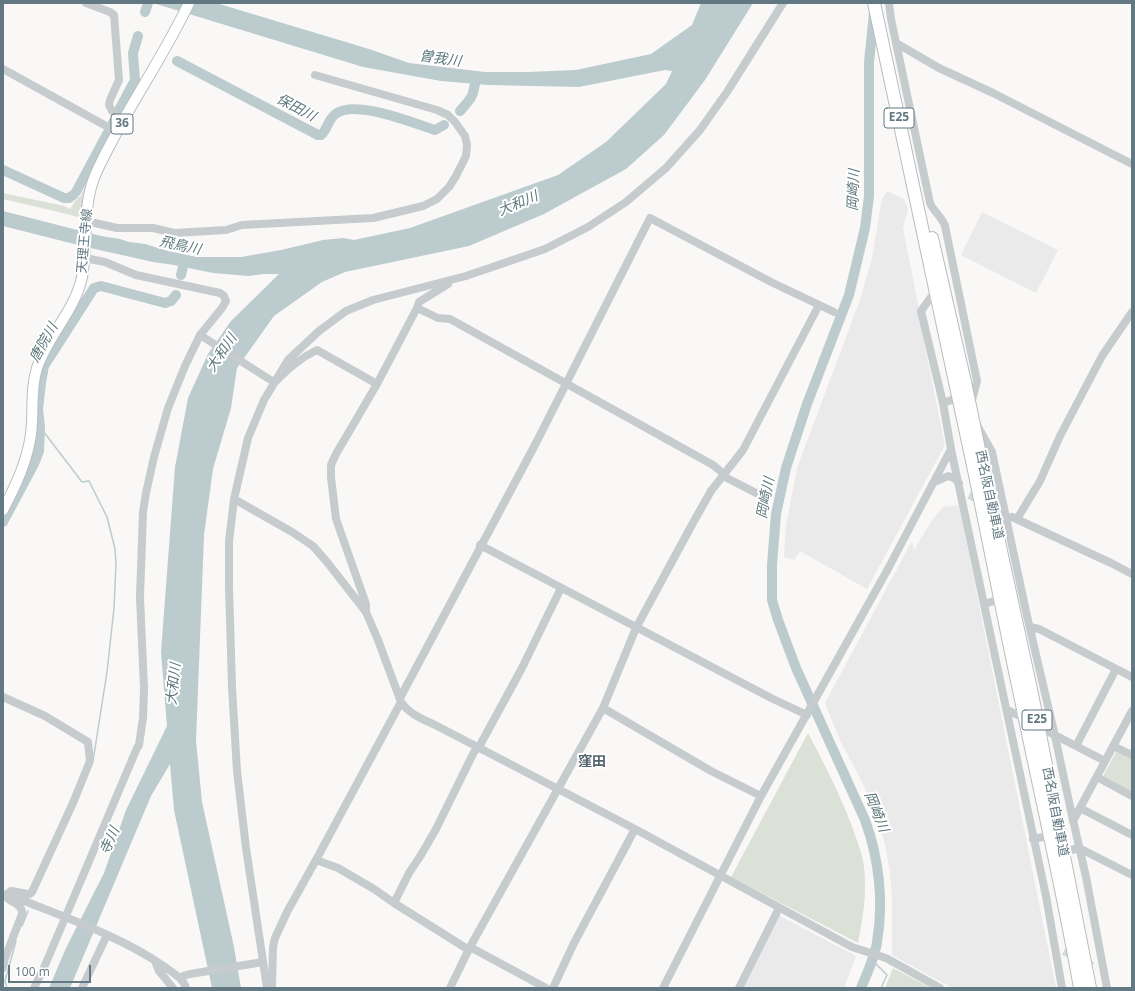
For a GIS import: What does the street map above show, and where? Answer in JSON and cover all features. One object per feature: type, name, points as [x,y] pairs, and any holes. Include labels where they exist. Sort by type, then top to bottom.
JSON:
[{"type":"highway","name":"西名阪自動車道","points":[[874,3],[927,232],[976,455],[1034,702],[1090,988]]},
{"type":"highway","name":"西名阪自動車道","points":[[882,3],[927,232]]},
{"type":"highway","name":"西名阪自動車道","points":[[976,455],[991,550],[1057,868],[1080,988]]},
{"type":"main road","name":"天理王寺線","points":[[3,510],[22,472],[27,456],[31,433],[33,385],[37,369],[43,353],[67,315],[78,293],[85,257],[88,200],[94,179],[124,119],[175,31],[189,3]]},
{"type":"street","points":[[86,3],[114,15],[119,80],[109,105],[112,112],[124,119]]},
{"type":"street","points":[[267,988],[261,962],[237,771],[228,587],[229,542],[234,499],[248,438],[272,380],[288,360],[319,331],[346,311],[373,300],[466,276],[545,249],[588,227],[626,202],[666,168],[700,130],[718,105],[783,3]]},
{"type":"street","points":[[889,3],[889,10],[930,203],[943,222],[977,381],[972,405],[978,429],[992,452],[1024,616],[1030,628],[1056,736],[1073,821],[1075,849],[1099,967],[1107,988]]},
{"type":"street","points":[[896,43],[939,68],[993,93],[1132,164]]},
{"type":"street","points":[[3,69],[117,132]]},
{"type":"street","points":[[86,222],[117,228],[152,228],[174,233],[226,230],[250,225],[373,218],[423,206],[436,199],[449,187],[466,156],[467,145],[465,136],[448,115],[437,110],[315,75]]},
{"type":"street","points":[[272,988],[273,947],[275,938],[287,912],[401,700],[480,545],[536,443],[650,218],[771,282],[834,312]]},
{"type":"street","points":[[34,988],[66,918],[139,745],[143,718],[144,688],[140,597],[143,512],[146,493],[154,457],[168,408],[185,366],[226,301],[224,296],[220,293],[136,275],[109,264],[85,257]]},
{"type":"street","points":[[946,270],[952,261]]},
{"type":"street","points":[[366,612],[366,604],[336,519],[331,477],[332,465],[336,454],[377,384],[419,302],[446,285],[466,276]]},
{"type":"street","points":[[931,297],[921,311],[943,403],[959,483],[966,496],[984,604],[1046,896],[1062,988]]},
{"type":"street","points":[[450,988],[470,948],[557,788],[603,708],[636,628],[711,491],[743,450],[819,305]]},
{"type":"street","points":[[417,308],[438,318],[450,320],[566,383],[713,465],[723,475],[762,496]]},
{"type":"street","points":[[1017,519],[1040,481],[1060,436],[1102,356],[1132,312]]},
{"type":"street","points":[[203,337],[272,380]]},
{"type":"street","points":[[272,380],[305,356],[317,350],[377,384]]},
{"type":"street","points":[[943,403],[975,391]]},
{"type":"street","points":[[663,988],[761,796],[893,560],[951,449]]},
{"type":"street","points":[[933,483],[948,476],[954,478],[959,483]]},
{"type":"street","points":[[234,499],[292,532],[313,546],[327,562],[366,612],[401,700],[405,708],[414,715],[479,747],[635,829],[720,877],[852,947],[882,957],[940,988]]},
{"type":"street","points":[[1003,510],[1017,519],[1132,574]]},
{"type":"street","points":[[480,545],[636,628],[807,715]]},
{"type":"street","points":[[394,903],[409,873],[436,829],[474,752],[479,747],[522,668],[561,588]]},
{"type":"street","points":[[984,604],[994,601]]},
{"type":"street","points":[[1030,628],[1039,629],[1132,677]]},
{"type":"street","points":[[1076,746],[1116,669]]},
{"type":"street","points":[[3,697],[45,716],[88,742],[90,760],[73,803],[32,892],[30,894],[11,891],[5,893]]},
{"type":"street","points":[[603,708],[711,771],[761,796]]},
{"type":"street","points":[[1007,710],[1018,715]]},
{"type":"street","points":[[1073,821],[1131,714]]},
{"type":"street","points":[[1045,730],[1105,762]]},
{"type":"street","points":[[1113,746],[1132,755]]},
{"type":"street","points":[[1097,777],[1132,796]]},
{"type":"street","points":[[1080,808],[1132,835]]},
{"type":"street","points":[[553,988],[574,943],[635,829]]},
{"type":"street","points":[[1033,839],[1043,837]]},
{"type":"street","points":[[1075,849],[1132,875]]},
{"type":"street","points":[[316,860],[338,868],[470,948],[546,988]]},
{"type":"street","points":[[5,893],[125,943],[180,978],[186,988]]},
{"type":"street","points":[[3,968],[5,958],[22,910],[8,899],[5,893]]},
{"type":"street","points":[[739,988],[779,908]]},
{"type":"street","points":[[82,988],[106,934]]},
{"type":"street","points":[[1055,952],[1064,951]]},
{"type":"street","points":[[155,961],[159,971],[172,988]]},
{"type":"street","points":[[180,978],[190,974],[261,962]]},
{"type":"street","points":[[87,988],[90,979],[89,974]]},
{"type":"shaded area","points":[[97,164],[83,217],[81,218],[3,199],[3,193],[64,206],[70,209],[78,197],[80,197]]},
{"type":"shaded area","points":[[887,191],[904,199],[908,210],[903,228],[919,309],[919,317],[945,445],[867,589],[800,551],[794,560],[784,557],[786,526],[797,468],[861,297],[872,258],[882,199]]},
{"type":"shaded area","points":[[982,212],[1058,250],[1036,293],[961,255]]},
{"type":"shaded area","points":[[959,505],[1056,988],[952,988],[892,955],[892,898],[890,872],[885,844],[877,818],[863,784],[840,740],[825,703],[912,541],[914,550],[932,520],[943,507]]},
{"type":"shaded area","points":[[808,733],[827,769],[844,807],[863,858],[865,896],[858,943],[731,877]]},
{"type":"shaded area","points":[[1116,752],[1132,757],[1132,792],[1104,776]]},
{"type":"shaded area","points":[[778,915],[856,956],[844,988],[741,988]]},
{"type":"shaded area","points":[[893,968],[931,988],[885,988]]},
{"type":"water","name":"大和川","points":[[153,3],[216,3],[369,49],[409,63],[485,72],[528,72],[576,70],[651,54],[692,25],[701,3],[753,3],[705,80],[664,135],[626,169],[544,214],[469,246],[345,272],[322,282],[274,316],[237,368],[231,408],[213,469],[204,535],[196,741],[202,802],[234,947],[241,988],[212,988],[174,810],[170,764],[151,796],[70,988],[49,988],[66,948],[104,873],[126,810],[167,726],[161,652],[175,467],[188,398],[208,354],[231,321],[279,274],[249,276],[213,273],[153,262],[86,247],[3,226],[3,211],[101,236],[145,244],[168,251],[197,257],[241,257],[281,250],[323,240],[343,238],[354,240],[410,228],[558,175],[606,142],[666,84],[672,71],[665,70],[579,87],[488,85],[441,81],[363,67]]},
{"type":"waterway","name":"保田川","points":[[145,12],[148,3]]},
{"type":"waterway","name":"岡崎川","points":[[861,988],[874,953],[879,927],[879,880],[874,849],[865,820],[796,668],[778,620],[772,600],[772,565],[776,514],[786,468],[807,404],[849,295],[865,228],[869,196],[869,62],[874,13]]},
{"type":"waterway","name":"保田川","points":[[119,110],[135,80],[133,53],[138,36]]},
{"type":"waterway","name":"保田川","points":[[177,61],[318,135],[323,133],[334,115],[337,113],[346,110],[358,109],[400,118],[435,130],[444,125]]},
{"type":"waterway","name":"保田川","points":[[460,111],[472,96],[476,78]]},
{"type":"waterway","name":"保田川","points":[[76,192],[114,121]]},
{"type":"waterway","name":"保田川","points":[[3,170],[64,198],[69,198],[73,195]]},
{"type":"waterway","name":"唐院川","points":[[181,275],[184,262]]},
{"type":"waterway","name":"唐院川","points":[[3,522],[34,464],[39,451],[40,427],[38,409],[44,366],[94,288],[101,286],[165,303],[171,301],[176,295]]},
{"type":"waterway","points":[[40,427],[82,482],[89,481],[107,517],[115,549],[116,564],[114,608],[107,672],[93,761]]},
{"type":"waterway","points":[[22,926],[28,911]]},
{"type":"waterway","points":[[7,988],[5,981],[16,941]]},
{"type":"waterway","points":[[872,960],[887,975],[881,988]]},
{"type":"tunnel","points":[[969,495],[999,509]]},
{"type":"tunnel","points":[[1064,951],[1096,968]]},
{"type":"district","name":"窪田","points":[[592,762]]},
{"type":"water label","name":"曽我川","points":[[440,59]]},
{"type":"water label","name":"飛鳥川","points":[[180,246]]},
{"type":"water label","name":"寺川","points":[[110,841]]}]
